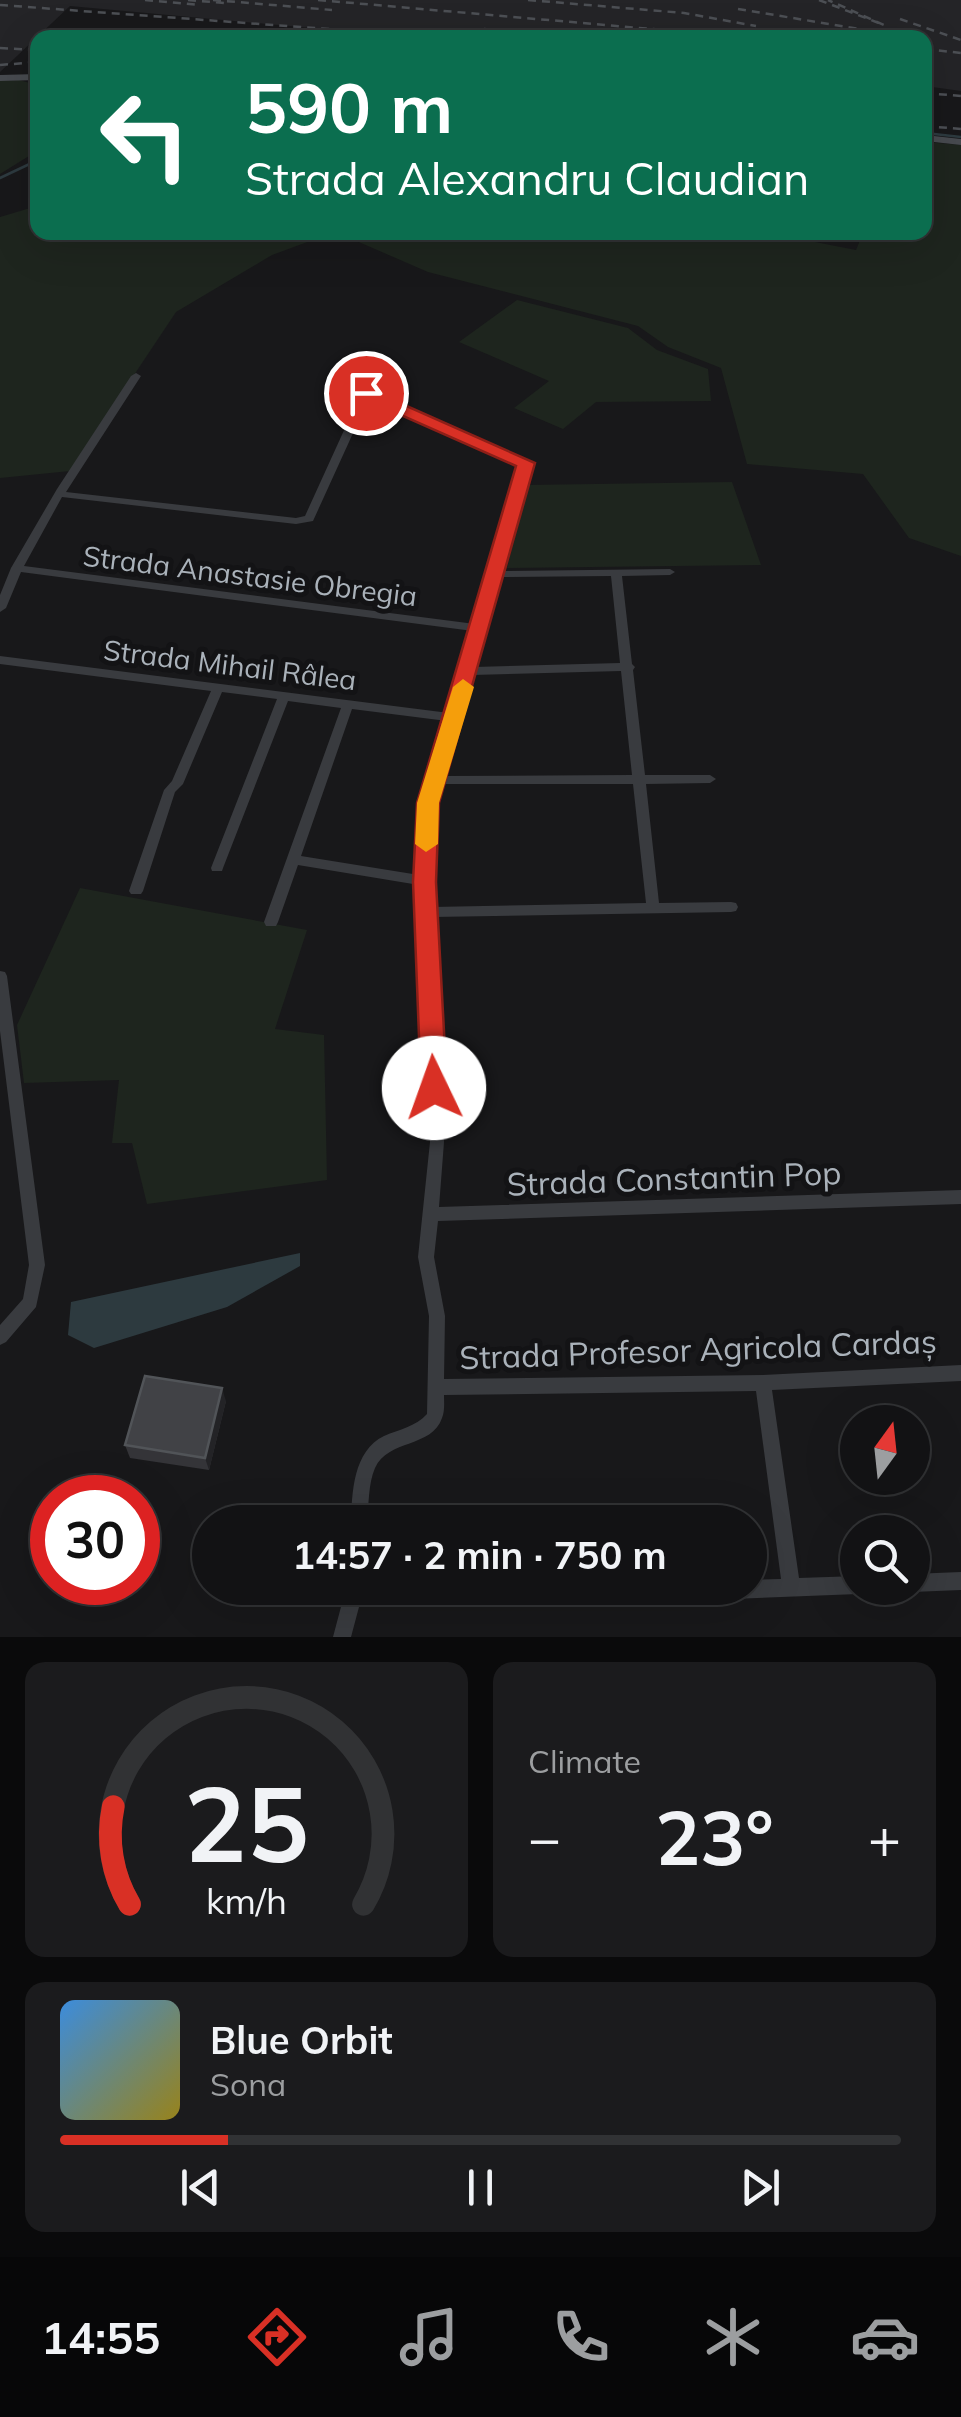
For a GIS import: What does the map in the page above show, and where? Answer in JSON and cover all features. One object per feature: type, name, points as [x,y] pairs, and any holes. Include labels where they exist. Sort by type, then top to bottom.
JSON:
[{"type":"main road","points":[[0,78],[30,77]]},
{"type":"main road","points":[[932,139],[961,142]]},
{"type":"street","points":[[0,608],[43,516],[136,376]]},
{"type":"street","points":[[60,494],[296,521],[310,519],[366,393],[526,463],[425,822],[425,912],[437,1142],[426,1257],[436,1316],[434,1416],[427,1428],[384,1444],[369,1462],[362,1505]]},
{"type":"street","name":"Strada Anastasie Obregia","points":[[16,568],[479,628]]},
{"type":"street","points":[[616,572],[653,907]]},
{"type":"street","points":[[496,574],[670,572]]},
{"type":"street","name":"Strada Mihail Râlea","points":[[0,660],[454,718]]},
{"type":"street","points":[[468,670],[628,667]]},
{"type":"street","points":[[136,891],[170,790],[177,784],[218,689]]},
{"type":"street","points":[[217,868],[284,697]]},
{"type":"street","points":[[272,922],[348,705]]},
{"type":"street","points":[[437,780],[710,779]]},
{"type":"street","points":[[293,858],[424,882]]},
{"type":"street","points":[[425,912],[731,907]]},
{"type":"street","points":[[0,976],[37,1266],[30,1302],[0,1337]]},
{"type":"street","name":"Strada Constantin Pop","points":[[431,1214],[961,1197]]},
{"type":"street","name":"Strada Profesor Agricola Cardaș","points":[[436,1388],[764,1384],[961,1373]]},
{"type":"street","points":[[764,1384],[791,1587]]},
{"type":"street","points":[[930,1582],[961,1581]]},
{"type":"street","points":[[767,1588],[840,1586]]},
{"type":"street","points":[[342,1637],[351,1605]]},
{"type":"shaded area","points":[[0,0],[961,0],[961,91],[932,87],[932,30],[334,30],[70,6],[45,30],[30,30],[30,44],[0,72]]},
{"type":"shaded area","points":[[0,81],[30,83],[30,155],[0,174]]},
{"type":"shaded area","points":[[932,143],[961,145],[961,556],[909,538],[863,474],[747,464],[721,368],[668,347],[638,326],[428,272],[354,240],[805,240],[856,250],[860,240],[932,240]]},
{"type":"shaded area","points":[[30,208],[30,240],[313,240],[272,255],[176,312],[70,471],[0,478],[0,217]]},
{"type":"shaded area","points":[[517,300],[628,328],[657,350],[708,369],[711,401],[596,402],[563,429],[514,408],[549,381],[459,342]]},
{"type":"shaded area","points":[[732,482],[761,565],[507,568],[526,485]]},
{"type":"shaded area","points":[[80,888],[307,930],[275,1029],[324,1035],[327,1180],[147,1204],[132,1143],[112,1143],[119,1080],[24,1083],[17,1025]]},
{"type":"shaded area","points":[[300,1253],[300,1266],[227,1307],[94,1348],[68,1335],[71,1302]]},
{"type":"building","points":[[145,1376],[222,1388],[205,1458],[125,1445]]},
{"type":"waterway","points":[[932,134],[961,137]]},
{"type":"waterway","points":[[0,178],[30,164]]},
{"type":"railway","points":[[145,0],[200,5]]},
{"type":"railway","points":[[188,0],[224,3]]},
{"type":"railway","points":[[213,0],[332,10]]},
{"type":"railway","points":[[318,0],[663,30]]},
{"type":"railway","points":[[528,0],[684,13],[756,26]]},
{"type":"railway","points":[[819,0],[884,25],[828,0]]},
{"type":"railway","points":[[0,5],[342,30]]},
{"type":"railway","points":[[738,9],[865,30]]},
{"type":"railway","points":[[900,19],[932,30]]},
{"type":"railway","points":[[484,29],[495,30]]},
{"type":"railway","points":[[932,30],[961,40]]},
{"type":"railway","points":[[0,48],[30,50]]},
{"type":"railway","points":[[932,50],[961,53]]},
{"type":"railway","points":[[0,65],[30,63]]},
{"type":"railway","points":[[932,94],[961,96]]},
{"type":"railway","points":[[932,127],[961,129]]},
{"type":"slow traffic","points":[[426,844],[428,803],[463,687]]},
{"type":"route","points":[[366,393],[526,463],[425,822],[424,882],[434,1088]]}]
